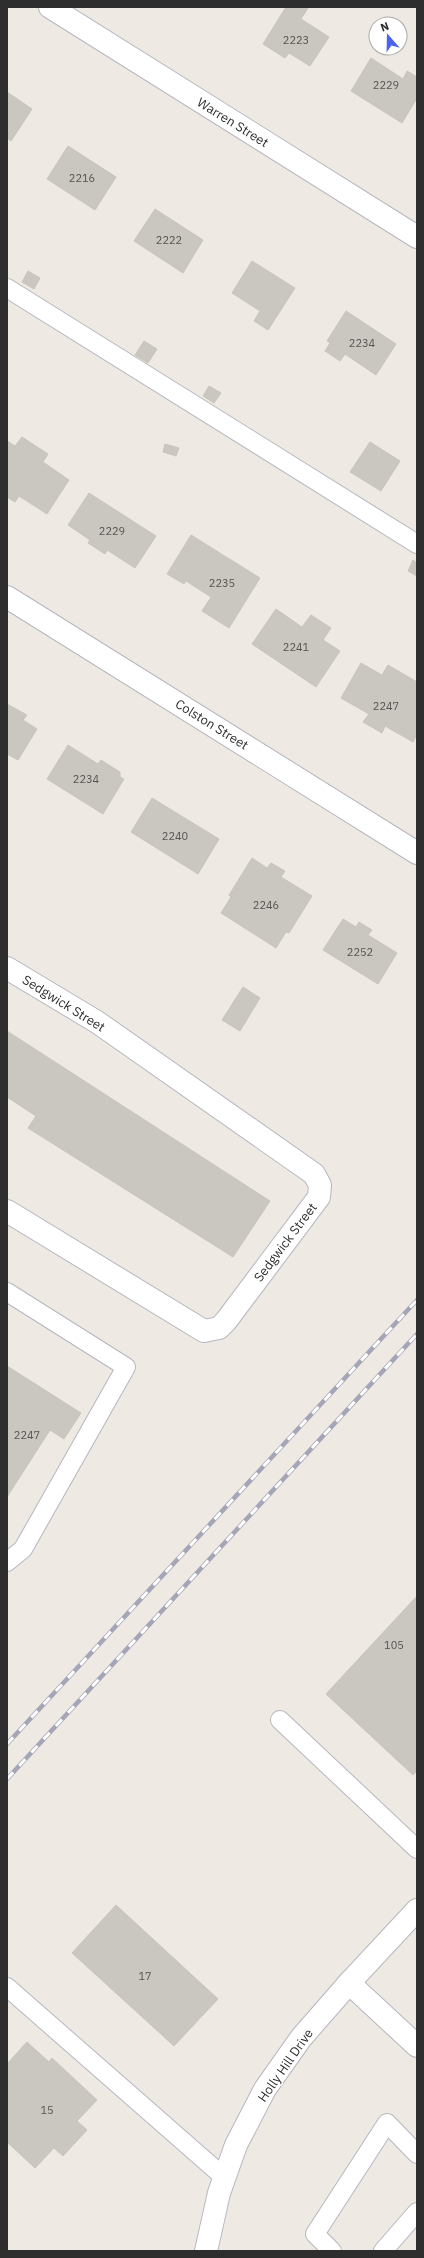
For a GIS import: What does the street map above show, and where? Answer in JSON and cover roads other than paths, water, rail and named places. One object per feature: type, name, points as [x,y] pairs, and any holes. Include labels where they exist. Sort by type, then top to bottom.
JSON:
[{"type":"street","name":"Warren Street","points":[[50,7],[417,236]]},
{"type":"street","name":"Colston Street","points":[[7,596],[417,852]]},
{"type":"street","name":"Sedgwick Street","points":[[7,968],[97,1022],[314,1174],[320,1185],[319,1197],[226,1321],[219,1328],[204,1330],[7,1211]]},
{"type":"street","name":"Holly Hill Drive","points":[[206,2251],[219,2193],[236,2145],[265,2089],[301,2038],[417,1910]]},
{"type":"street","points":[[349,1984],[417,2046]]},
{"type":"lane","points":[[7,288],[417,544]]},
{"type":"lane","points":[[7,1292],[126,1367],[22,1549],[7,1562]]},
{"type":"lane","points":[[280,1720],[417,1849]]},
{"type":"lane","points":[[7,1986],[224,2178]]},
{"type":"lane","points":[[332,2251],[315,2234],[387,2123],[417,2154]]},
{"type":"lane","points":[[383,2251],[417,2212]]},
{"type":"railway","points":[[7,1744],[417,1300]]},
{"type":"railway","points":[[7,1779],[417,1334]]}]
